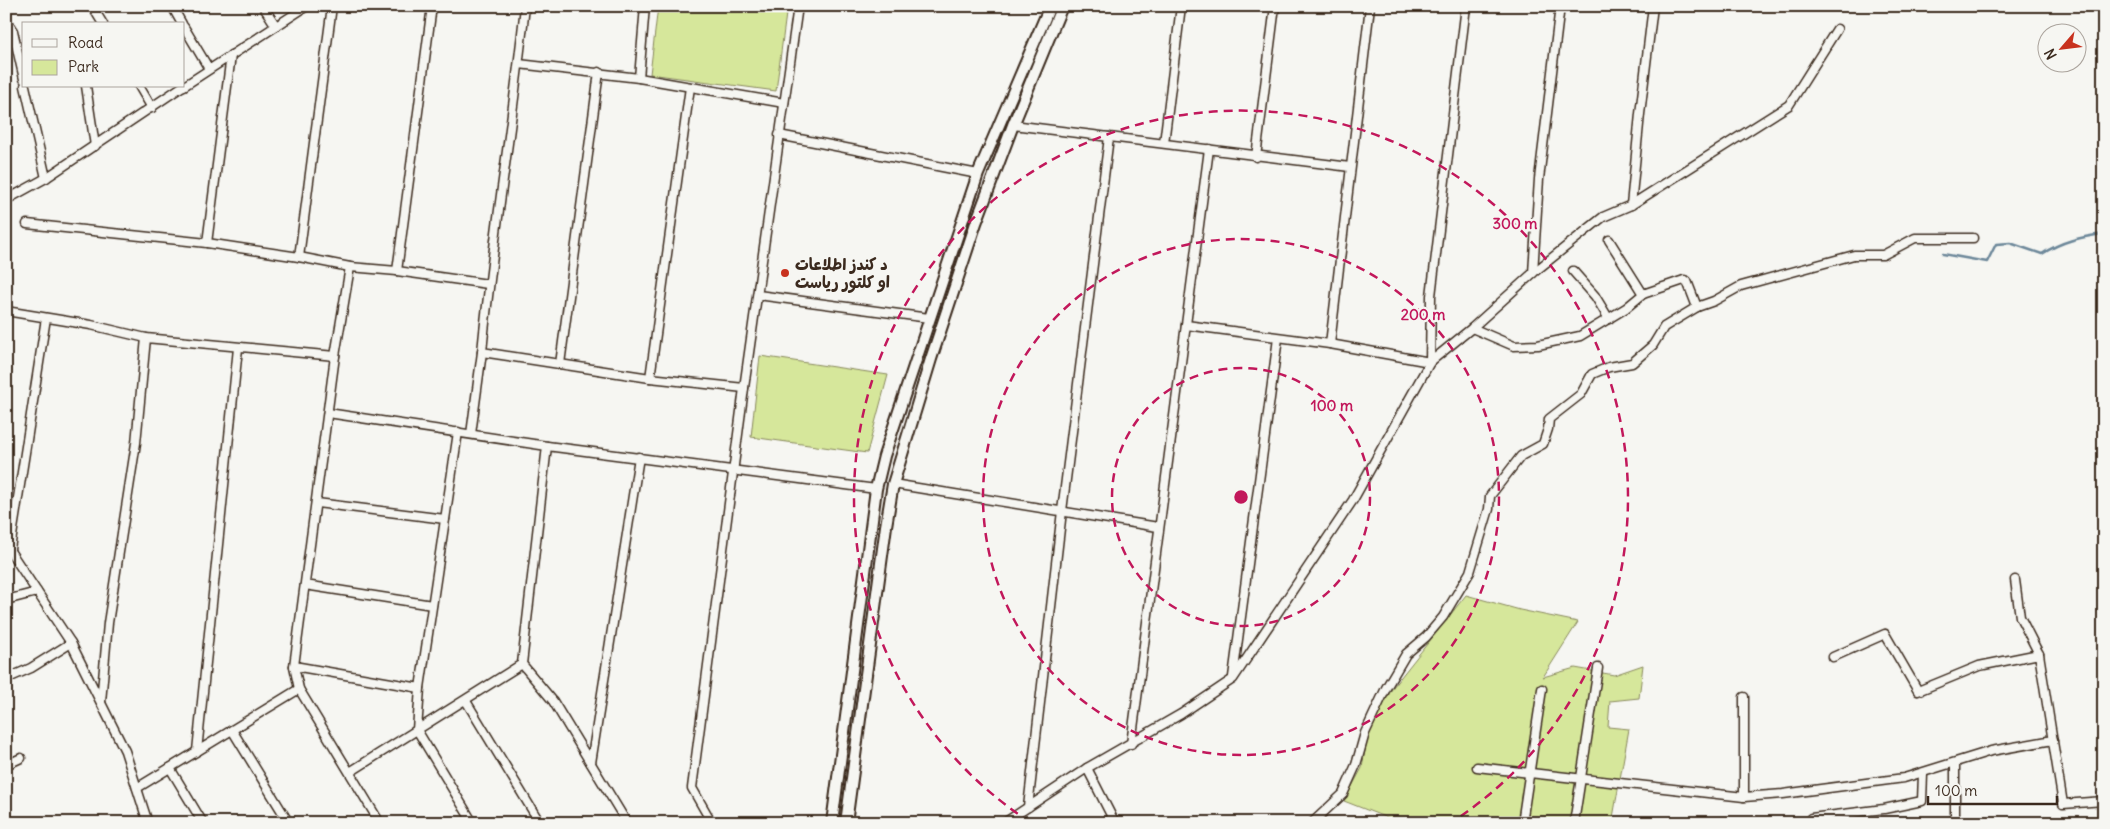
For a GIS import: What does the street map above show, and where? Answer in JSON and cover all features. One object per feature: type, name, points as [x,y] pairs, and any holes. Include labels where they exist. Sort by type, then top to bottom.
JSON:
[{"type":"main road","points":[[832,823],[876,490],[884,456],[978,174],[1050,6]]},
{"type":"main road","points":[[846,823],[886,526],[894,484],[931,359],[992,178],[1062,6]]},
{"type":"street","points":[[92,6],[102,22]]},
{"type":"street","points":[[172,6],[181,22]]},
{"type":"street","points":[[263,6],[276,26]]},
{"type":"street","points":[[185,85],[307,6]]},
{"type":"street","points":[[299,257],[332,6]]},
{"type":"street","points":[[398,271],[432,6]]},
{"type":"street","points":[[470,434],[525,6]]},
{"type":"street","points":[[639,78],[645,6]]},
{"type":"street","points":[[712,823],[692,788],[744,388],[798,6]]},
{"type":"street","points":[[1164,143],[1181,6]]},
{"type":"street","points":[[1256,157],[1275,6]]},
{"type":"street","points":[[1330,344],[1370,6]]},
{"type":"street","points":[[1430,362],[1431,296],[1466,6]]},
{"type":"street","points":[[1533,273],[1539,178],[1560,6]]},
{"type":"street","points":[[1631,205],[1653,6]]},
{"type":"street","points":[[6,20],[13,31],[22,70]]},
{"type":"street","points":[[185,28],[209,69]]},
{"type":"street","points":[[1004,823],[1016,820],[1028,807],[1087,768],[1182,714],[1233,679],[1353,500],[1430,362],[1472,328],[1533,273],[1603,218],[1631,205],[1788,105],[1837,29]]},
{"type":"street","points":[[207,243],[231,55]]},
{"type":"street","points":[[519,64],[599,72],[784,103]]},
{"type":"street","points":[[560,364],[599,72]]},
{"type":"street","points":[[650,378],[690,87]]},
{"type":"street","points":[[25,88],[46,178]]},
{"type":"street","points":[[86,88],[95,146]]},
{"type":"street","points":[[140,88],[152,108]]},
{"type":"street","points":[[6,200],[46,178],[181,88]]},
{"type":"street","points":[[1013,125],[1350,168]]},
{"type":"street","points":[[779,134],[978,174]]},
{"type":"street","points":[[1028,807],[1062,511],[1109,137]]},
{"type":"street","points":[[1131,744],[1209,149]]},
{"type":"street","points":[[28,224],[207,243],[350,267],[398,271],[488,284]]},
{"type":"street","points":[[1312,823],[1343,794],[1356,766],[1365,733],[1386,688],[1406,654],[1426,637],[1443,617],[1470,572],[1489,509],[1490,496],[1521,456],[1543,444],[1549,419],[1581,394],[1592,374],[1609,367],[1632,363],[1653,345],[1664,327],[1698,307],[1714,302],[1741,286],[1854,255],[1883,255],[1915,238],[1973,238]]},
{"type":"street","points":[[1609,240],[1643,294]]},
{"type":"street","points":[[350,267],[335,356],[294,666],[299,689],[380,823]]},
{"type":"street","points":[[1573,271],[1595,296],[1609,318]]},
{"type":"street","points":[[1472,328],[1514,346],[1538,345],[1580,336],[1643,294],[1684,280],[1687,281],[1698,307]]},
{"type":"street","points":[[758,295],[929,318]]},
{"type":"street","points":[[6,311],[146,338],[335,356]]},
{"type":"street","points":[[46,318],[8,547],[71,643],[101,702],[125,751],[148,823]]},
{"type":"street","points":[[1186,325],[1330,344],[1430,362]]},
{"type":"street","points":[[101,702],[108,623],[136,443],[146,338]]},
{"type":"street","points":[[1233,679],[1278,338]]},
{"type":"street","points":[[197,751],[238,348]]},
{"type":"street","points":[[482,352],[650,378],[744,388]]},
{"type":"street","points":[[328,413],[547,446],[876,490]]},
{"type":"street","points":[[458,432],[420,688],[417,730],[473,823]]},
{"type":"street","points":[[547,446],[522,664],[553,701],[627,823]]},
{"type":"street","points":[[591,763],[639,457]]},
{"type":"street","points":[[894,484],[1158,527]]},
{"type":"street","points":[[317,503],[445,519]]},
{"type":"street","points":[[2015,580],[2020,616],[2039,654],[2063,804],[2104,801]]},
{"type":"street","points":[[305,585],[432,605]]},
{"type":"street","points":[[6,600],[37,592]]},
{"type":"street","points":[[1833,657],[1885,634],[1918,691],[1979,666],[2039,654]]},
{"type":"street","points":[[6,679],[31,668],[71,643]]},
{"type":"street","points":[[350,772],[466,701],[522,664]]},
{"type":"street","points":[[294,666],[420,688]]},
{"type":"street","points":[[1574,823],[1598,668]]},
{"type":"street","points":[[137,788],[299,689]]},
{"type":"street","points":[[1522,823],[1542,689]]},
{"type":"street","points":[[1744,697],[1744,796]]},
{"type":"street","points":[[466,701],[540,823]]},
{"type":"street","points":[[232,730],[289,823]]},
{"type":"street","points":[[1477,767],[1744,796],[1904,778],[1923,774],[1992,752],[2053,740]]},
{"type":"street","points":[[6,765],[21,758]]},
{"type":"street","points":[[1955,763],[1955,823]]},
{"type":"street","points":[[170,768],[203,823]]},
{"type":"street","points":[[1087,768],[1115,823]]},
{"type":"street","points":[[1811,818],[1884,809],[1922,801],[1923,774]]},
{"type":"green space","points":[[658,6],[787,6],[776,91],[650,74]]},
{"type":"green space","points":[[760,356],[888,375],[867,453],[751,437]]},
{"type":"green space","points":[[1466,595],[1520,610],[1578,622],[1543,677],[1575,668],[1614,675],[1643,665],[1639,698],[1610,701],[1608,727],[1629,729],[1612,823],[1400,823],[1344,801],[1362,768],[1368,732],[1393,687]]},
{"type":"waterway","points":[[1943,254],[1987,262],[1996,244],[2010,243],[2042,254],[2072,240],[2104,234]]},
{"type":"place","name":"د کندز اطلاعات او کلتور ریاست","points":[[785,273]]}]
